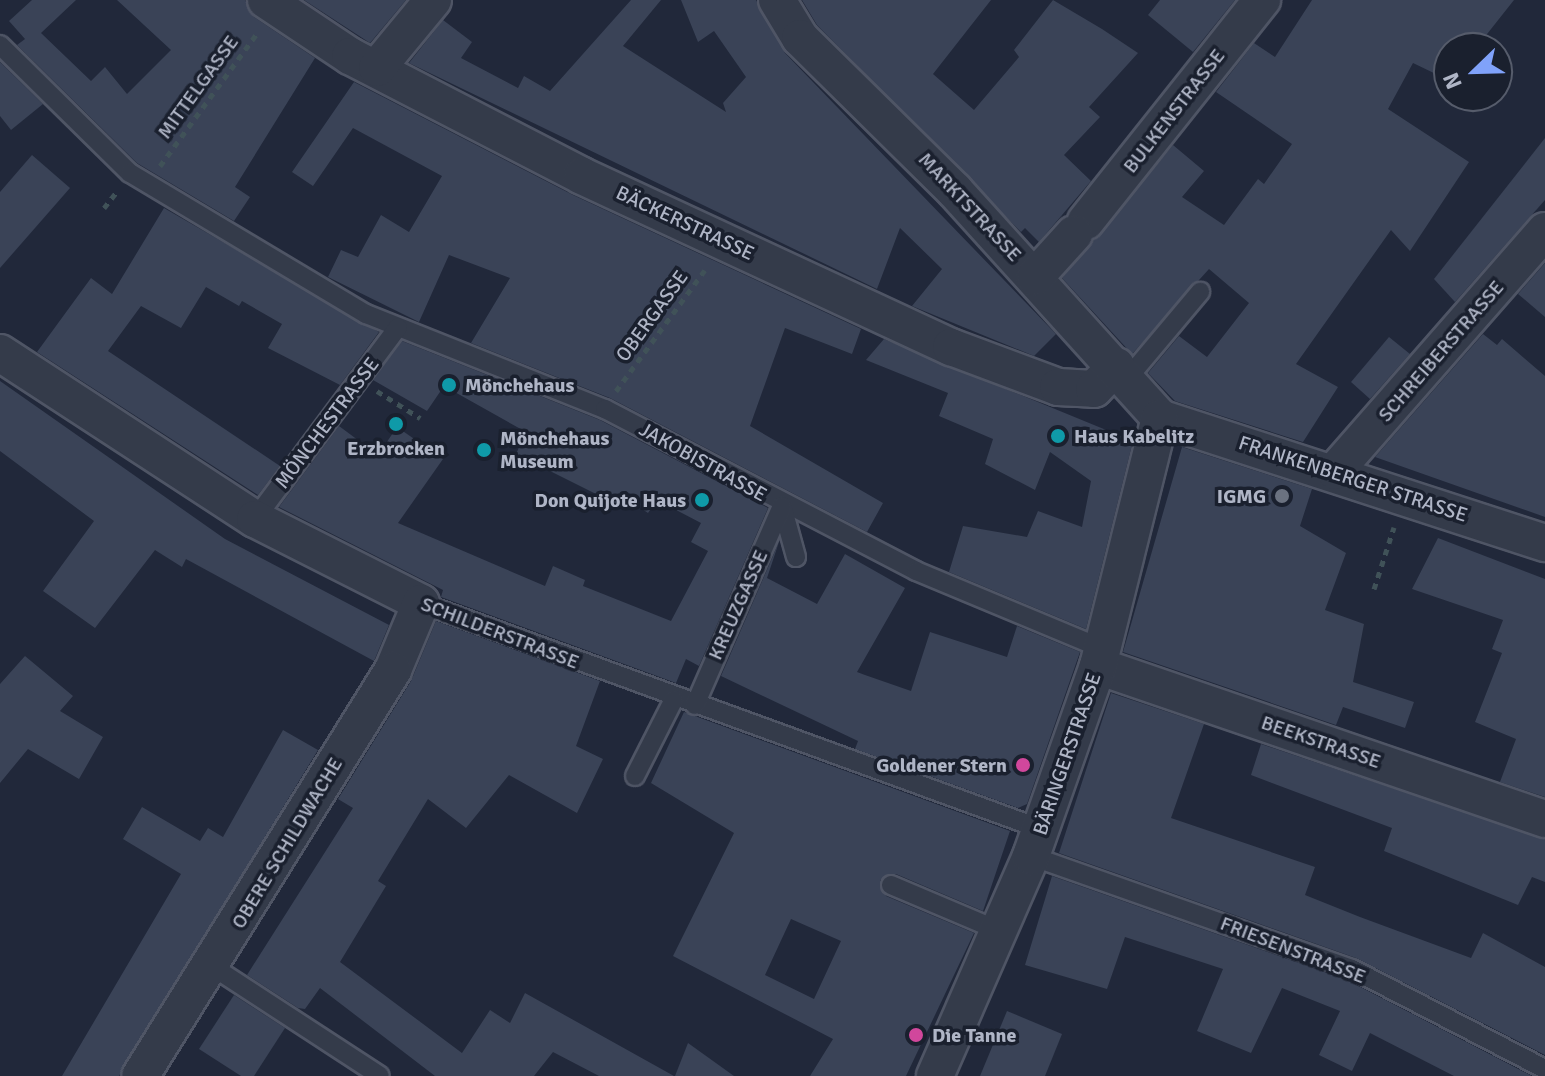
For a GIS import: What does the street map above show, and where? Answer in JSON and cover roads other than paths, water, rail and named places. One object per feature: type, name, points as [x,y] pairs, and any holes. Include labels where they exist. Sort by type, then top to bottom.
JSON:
[{"type":"street","points":[[377,68],[433,0]]},
{"type":"street","name":"MARKTSTRASSE","points":[[777,0],[800,38],[1035,277],[1160,418]]},
{"type":"street","name":"BULKENSTRASSE","points":[[1035,277],[1080,228],[1262,0]]},
{"type":"street","name":"BÄCKERSTRASSE","points":[[270,4],[377,68],[721,239],[951,347],[1058,387],[1094,389],[1122,373]]},
{"type":"street","name":"SCHREIBERSTRASSE","points":[[1313,470],[1545,231]]},
{"type":"street","name":"SCHILDERSTRASSE","points":[[0,353],[255,519],[341,569],[421,603]]},
{"type":"street","name":"FRANKENBERGER STRASSE","points":[[1160,418],[1545,543]]},
{"type":"street","name":"BÄRINGERSTRASSE","points":[[935,1076],[1000,931],[1107,663],[1160,418]]},
{"type":"street","name":"OBERE SCHILDWACHE","points":[[140,1076],[213,967],[393,670],[421,603]]},
{"type":"street","name":"BEEKSTRASSE","points":[[1107,663],[1545,819]]},
{"type":"lane","name":"JAKOBISTRASSE","points":[[0,46],[74,125],[146,185],[398,327],[605,409],[782,506],[1107,663]]},
{"type":"lane","points":[[1122,373],[1200,292]]},
{"type":"lane","name":"MÖNCHESTRASSE","points":[[255,519],[398,327]]},
{"type":"lane","points":[[782,506],[796,557]]},
{"type":"lane","name":"KREUZGASSE","points":[[695,705],[782,506]]},
{"type":"lane","name":"SCHILDERSTRASSE","points":[[421,603],[695,705],[1036,843]]},
{"type":"lane","points":[[635,776],[674,699]]},
{"type":"lane","name":"FRIESENSTRASSE","points":[[1036,843],[1352,969],[1545,1069]]},
{"type":"lane","points":[[891,885],[1000,931]]},
{"type":"lane","points":[[213,967],[380,1076]]},
{"type":"place","name":"Mönchehaus","points":[[449,385]]},
{"type":"place","name":"Erzbrocken","points":[[396,424]]},
{"type":"place","name":"Haus Kabelitz","points":[[1058,436]]},
{"type":"place","name":"Mönchehaus Museum","points":[[484,450]]},
{"type":"place","name":"IGMG","points":[[1282,496]]},
{"type":"place","name":"Don Quijote Haus","points":[[702,500]]},
{"type":"place","name":"Goldener Stern","points":[[1023,765]]},
{"type":"place","name":"Die Tanne","points":[[916,1035]]}]
